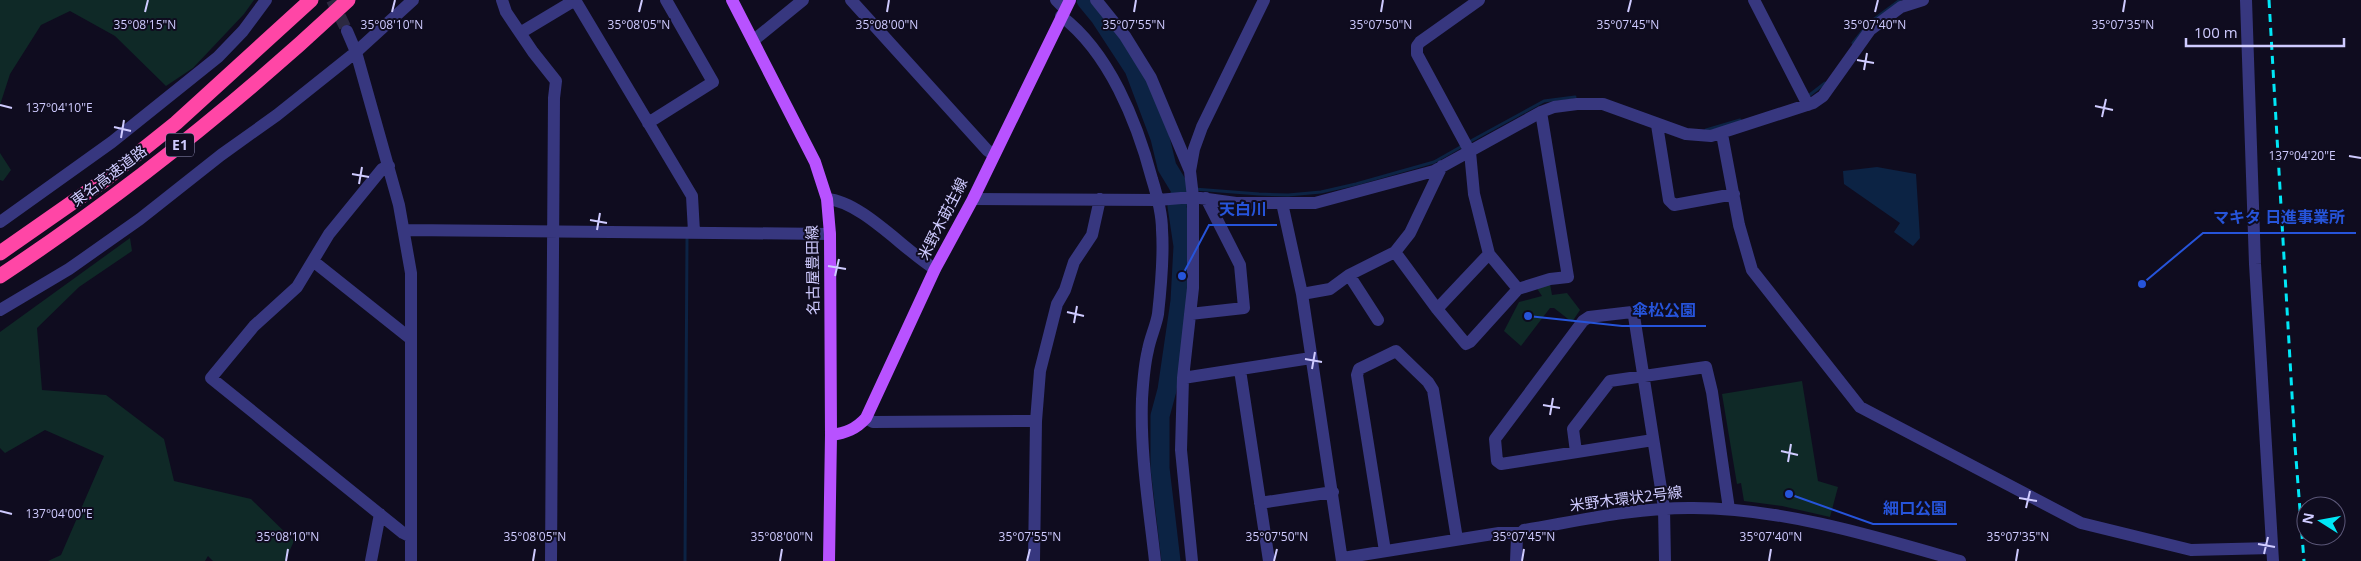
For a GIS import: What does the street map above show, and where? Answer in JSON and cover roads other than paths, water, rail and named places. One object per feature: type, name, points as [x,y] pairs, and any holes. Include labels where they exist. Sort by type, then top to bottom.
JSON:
[{"type":"highway","name":"東名高速道路","points":[[0,252],[106,179],[176,123],[229,77],[311,0]]},
{"type":"highway","name":"東名高速道路","points":[[0,276],[116,195],[244,94],[348,0]]},
{"type":"main road","name":"名古屋豊田線","points":[[732,0],[815,162],[827,199],[830,234],[831,435],[829,561]]},
{"type":"main road","name":"米野木莇生線","points":[[831,435],[844,433],[858,427],[866,418],[935,270],[973,199],[1064,6]]},
{"type":"street","points":[[0,222],[112,142],[218,57],[243,31],[266,0]]},
{"type":"street","points":[[0,310],[69,269],[110,241],[221,155],[277,115],[356,52],[412,0]]},
{"type":"street","points":[[502,0],[520,33],[556,81],[554,98],[551,561]]},
{"type":"street","points":[[520,33],[575,0],[692,196],[694,203],[694,232]]},
{"type":"street","points":[[648,123],[713,82],[666,0]]},
{"type":"street","points":[[754,40],[803,0]]},
{"type":"street","points":[[851,0],[987,150],[994,155]]},
{"type":"street","points":[[1096,0],[1125,36],[1151,78],[1199,197],[1240,265],[1244,308],[1190,314]]},
{"type":"street","points":[[1190,171],[1194,149],[1202,127],[1264,0]]},
{"type":"street","points":[[1478,0],[1417,46],[1417,54],[1470,152],[1474,194],[1489,254],[1518,289]]},
{"type":"street","points":[[1754,0],[1808,105]]},
{"type":"street","points":[[973,199],[1158,200],[1199,197],[1236,204],[1315,203],[1434,171],[1541,112],[1554,107],[1577,104],[1603,104],[1686,134],[1711,136],[1722,134],[1808,105],[1823,96],[1870,30],[1901,7],[1923,0]]},
{"type":"street","points":[[1722,134],[1738,225],[1752,270],[1860,408],[2081,523],[2191,550],[2273,555],[2254,264],[2246,0]]},
{"type":"street","points":[[1064,6],[1076,28],[1096,52],[1132,114],[1141,138],[1158,200],[1162,230],[1158,315],[1144,370],[1142,426],[1143,461],[1155,561]]},
{"type":"street","points":[[347,32],[356,52],[388,166],[404,230],[411,273],[411,561]]},
{"type":"street","points":[[1395,252],[1437,309],[1466,344],[1470,342],[1518,289],[1550,279],[1568,277],[1541,112]]},
{"type":"street","points":[[1657,125],[1669,200],[1674,205],[1734,194]]},
{"type":"street","points":[[388,166],[382,169],[329,234],[297,287],[254,326],[211,378],[411,537]]},
{"type":"street","points":[[1302,294],[1330,289],[1349,275],[1395,252],[1410,233],[1442,166]]},
{"type":"street","points":[[1192,561],[1181,450],[1184,378],[1193,288],[1199,197]]},
{"type":"street","points":[[827,199],[837,200],[874,222],[935,270]]},
{"type":"street","points":[[1034,561],[1036,421],[1040,371],[1057,304],[1065,290],[1074,262],[1092,235],[1100,200]]},
{"type":"street","points":[[1282,203],[1302,294],[1342,560]]},
{"type":"street","points":[[404,230],[830,234]]},
{"type":"street","points":[[1437,309],[1489,254]]},
{"type":"street","points":[[313,261],[411,339]]},
{"type":"street","points":[[1349,275],[1378,320]]},
{"type":"street","points":[[1653,440],[1502,464],[1497,461],[1494,442],[1583,322],[1589,317],[1632,312],[1643,375],[1664,508],[1665,561]]},
{"type":"street","points":[[1385,551],[1357,375],[1359,369],[1392,351],[1400,354],[1428,382],[1433,390],[1457,539]]},
{"type":"street","points":[[1184,378],[1311,358]]},
{"type":"street","points":[[1576,452],[1573,429],[1607,384],[1614,379],[1702,366],[1708,370],[1729,509]]},
{"type":"street","points":[[1240,370],[1269,561]]},
{"type":"street","points":[[866,418],[873,422],[1036,421]]},
{"type":"street","points":[[1260,503],[1333,492]]},
{"type":"street","name":"米野木環状2号線","points":[[1342,560],[1457,539],[1499,533],[1520,533],[1524,530],[1664,508],[1729,509],[1796,518],[1917,555],[1960,561]]},
{"type":"street","points":[[370,561],[380,514]]},
{"type":"street","points":[[1516,561],[1517,538],[1520,533]]},
{"type":"water","points":[[1877,167],[1916,174],[1920,238],[1913,246],[1894,232],[1900,223],[1844,184],[1843,171]]},
{"type":"waterway","points":[[1086,0],[1100,17],[1134,69],[1160,138],[1167,167],[1181,190],[1177,206],[1183,246],[1180,301],[1167,390],[1160,416],[1160,468],[1171,561]]},
{"type":"waterway","points":[[1853,43],[1869,23],[1900,0]]},
{"type":"waterway","points":[[1807,97],[1825,83]]},
{"type":"waterway","points":[[1469,142],[1544,101],[1575,97]]},
{"type":"waterway","points":[[1706,130],[1740,120]]},
{"type":"waterway","points":[[1194,189],[1288,195],[1321,192],[1434,162],[1464,145]]},
{"type":"waterway","points":[[1181,190],[1188,189]]},
{"type":"waterway","points":[[685,561],[687,239]]},
{"type":"tunnel","points":[[332,0],[347,31]]},
{"type":"railway","points":[[2269,0],[2295,446],[2304,561]]},
{"type":"place","name":"天白川","points":[[1182,276]]},
{"type":"place","name":"マキタ 日進事業所","points":[[2142,284]]},
{"type":"place","name":"傘松公園","points":[[1528,316]]},
{"type":"place","name":"細口公園","points":[[1789,494]]}]
